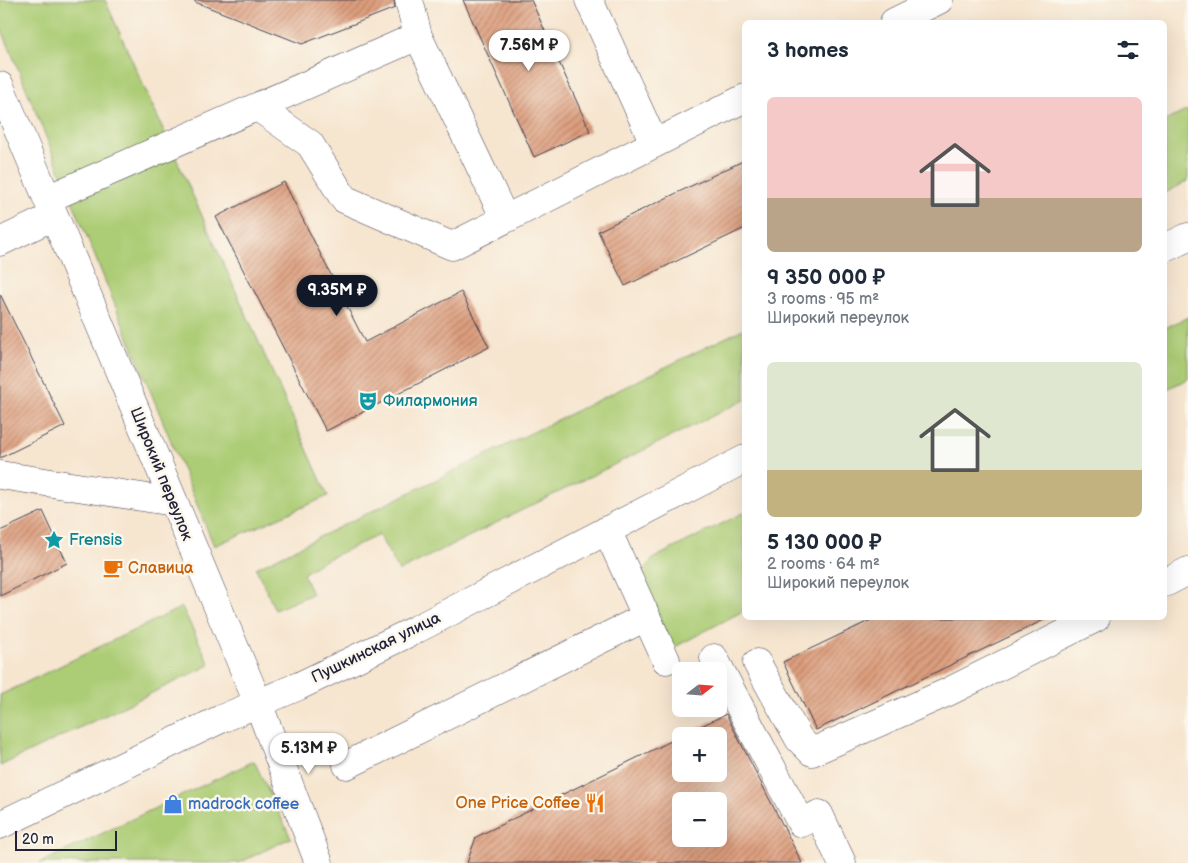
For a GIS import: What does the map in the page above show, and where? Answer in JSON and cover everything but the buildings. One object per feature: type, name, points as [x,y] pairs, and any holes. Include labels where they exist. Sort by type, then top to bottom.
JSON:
[{"type":"main road","points":[[409,0],[418,36],[505,219]]},
{"type":"main road","points":[[589,0],[654,143]]},
{"type":"main road","points":[[898,20],[939,0]]},
{"type":"main road","points":[[0,242],[51,208],[259,108],[418,36]]},
{"type":"main road","name":"Широкий переулок","points":[[0,86],[258,703],[319,863]]},
{"type":"main road","points":[[259,108],[310,144],[344,199],[452,246],[742,99]]},
{"type":"main road","points":[[1167,247],[1188,237]]},
{"type":"main road","name":"Пушкинская улица","points":[[0,825],[413,631],[742,460]]},
{"type":"main road","points":[[0,476],[174,502]]},
{"type":"main road","points":[[607,530],[666,660]]},
{"type":"main road","points":[[1167,582],[1188,571]]},
{"type":"main road","points":[[347,765],[646,617]]},
{"type":"main road","points":[[757,663],[799,739],[812,752],[948,692],[1092,620]]},
{"type":"main road","points":[[714,658],[801,823],[819,814],[842,863]]},
{"type":"green space","points":[[0,0],[105,0],[328,496],[214,546],[0,25]]},
{"type":"green space","points":[[1188,110],[1188,181],[1167,192],[1167,120]]},
{"type":"green space","points":[[1188,317],[1188,379],[1167,389],[1167,327]]},
{"type":"green space","points":[[742,329],[742,401],[399,571],[379,535],[321,562],[303,574],[312,594],[275,610],[256,568]]},
{"type":"green space","points":[[742,514],[742,612],[673,648],[639,577],[654,558]]},
{"type":"green space","points":[[182,607],[210,665],[0,766],[0,695]]},
{"type":"green space","points":[[254,761],[291,838],[239,863],[40,863]]},
{"type":"place","name":"Филармония","points":[[368,401]]},
{"type":"place","name":"Frensis","points":[[54,540]]},
{"type":"place","name":"Славица","points":[[113,568]]},
{"type":"place","name":"One Price Coffee","points":[[595,803]]},
{"type":"place","name":"madrock coffee","points":[[173,804]]}]
